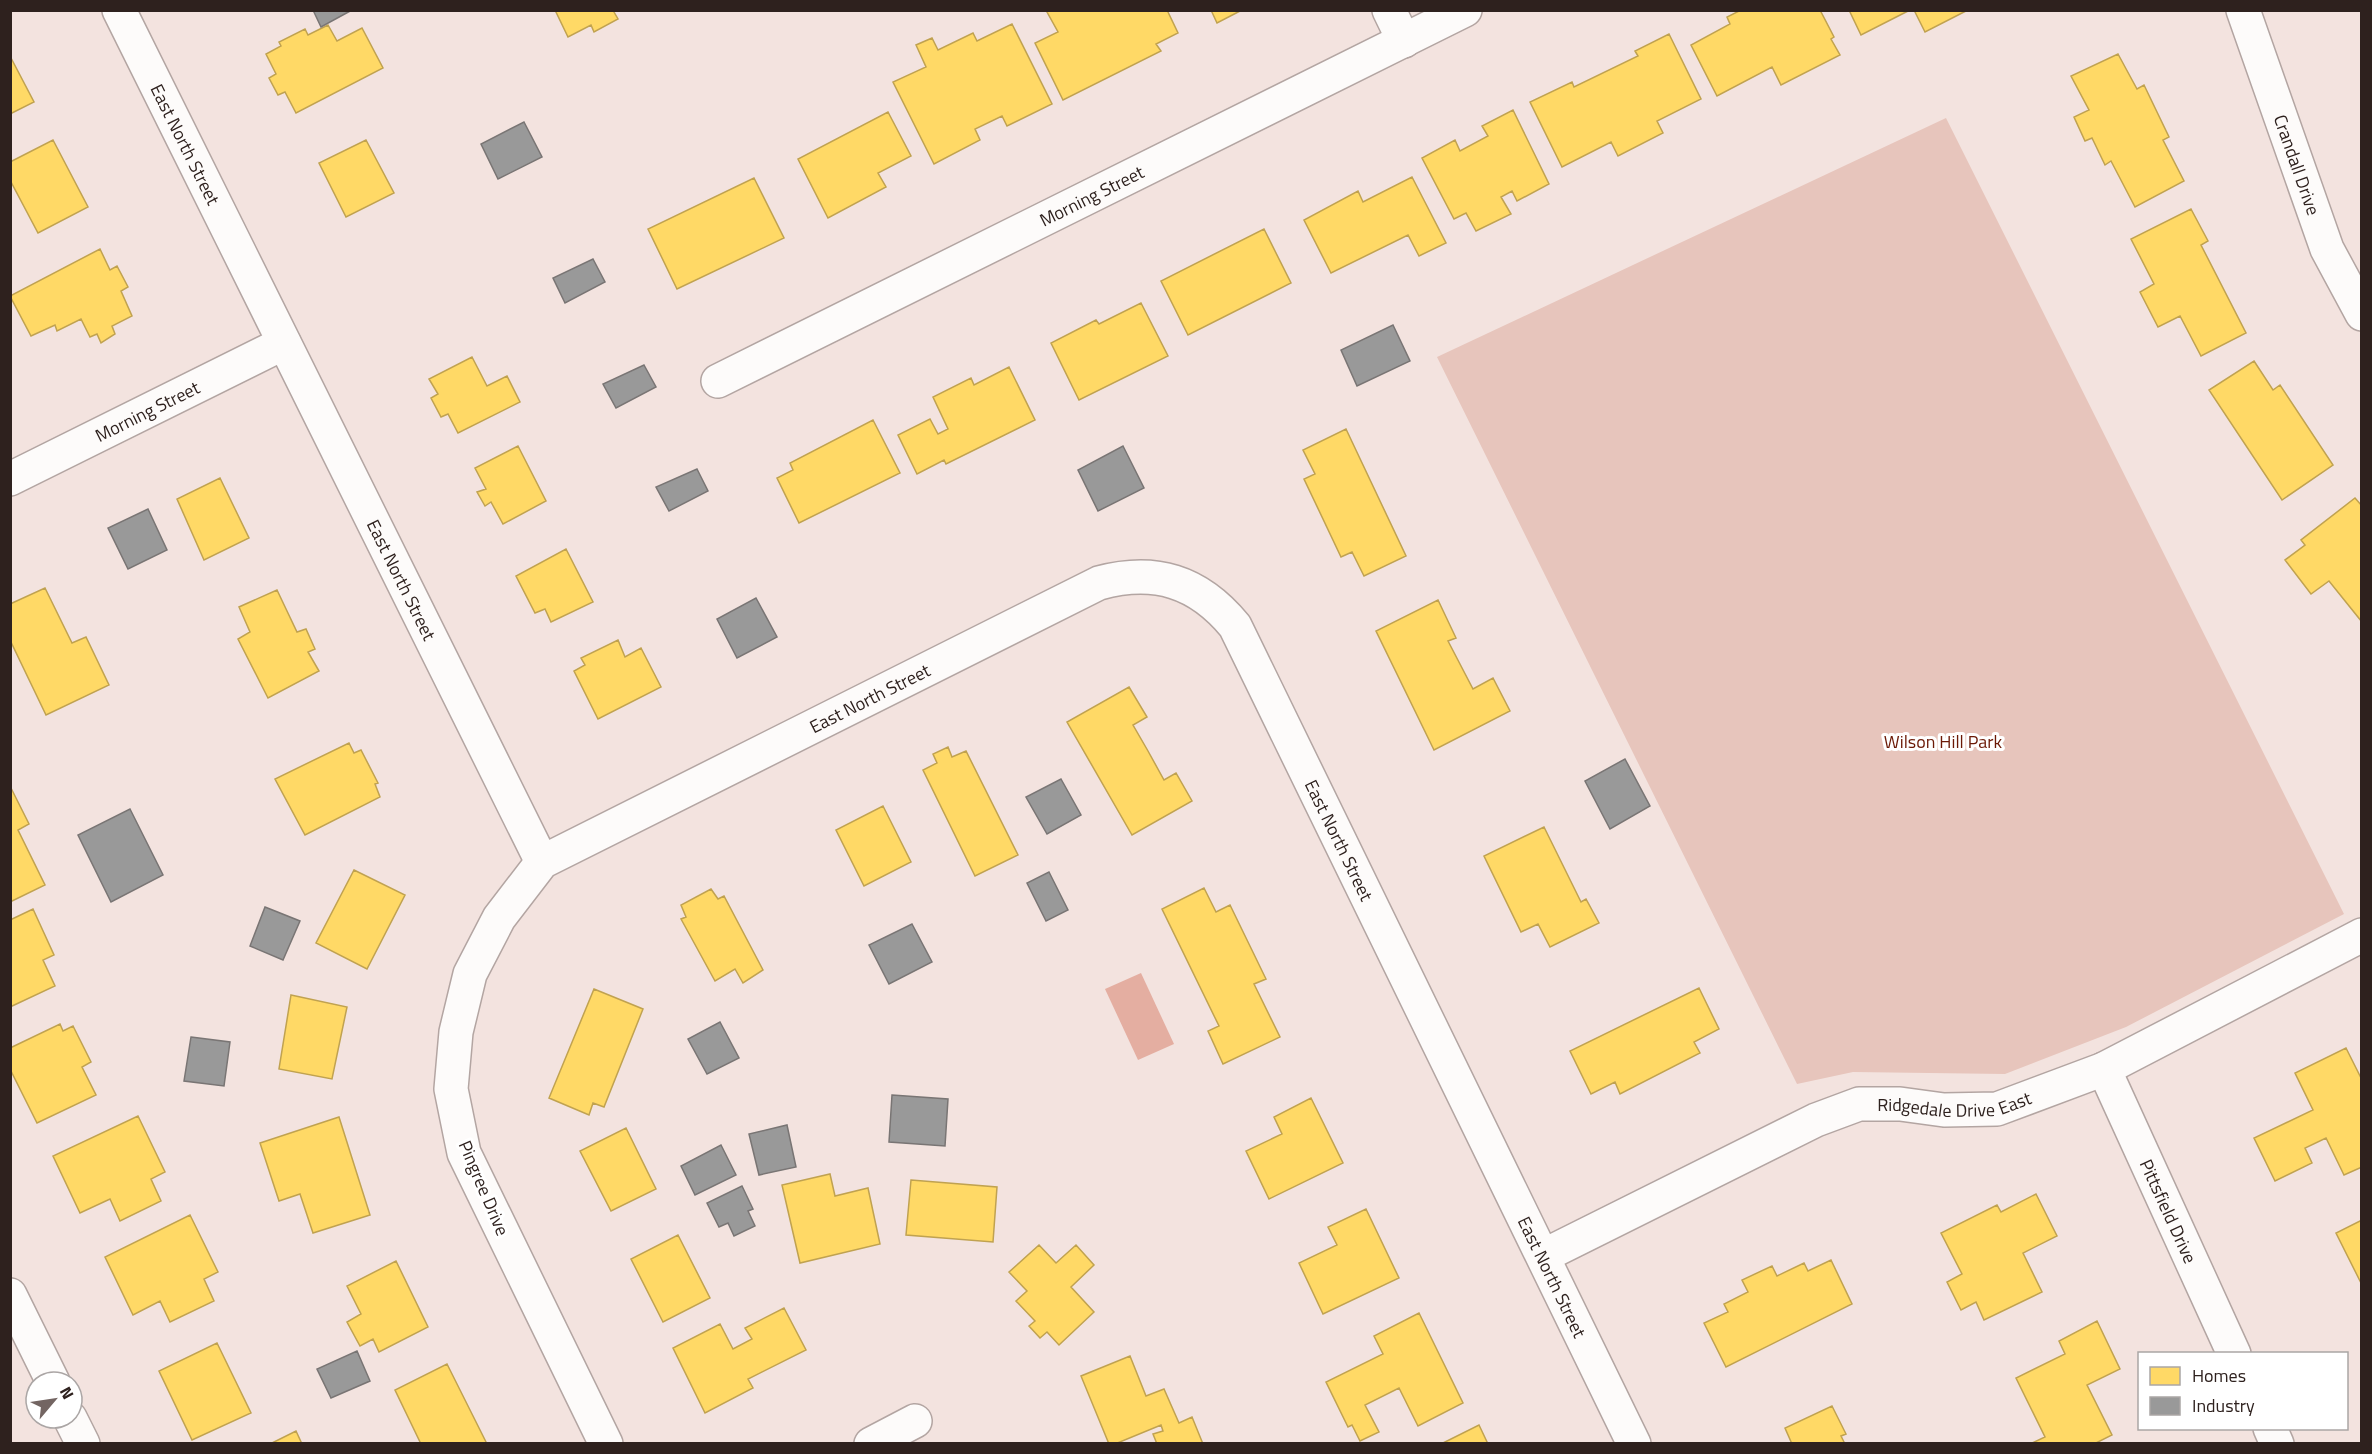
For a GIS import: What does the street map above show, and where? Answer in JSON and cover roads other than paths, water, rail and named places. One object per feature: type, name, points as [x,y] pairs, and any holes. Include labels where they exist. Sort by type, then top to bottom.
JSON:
[{"type":"street","name":"East North Street","points":[[119,10],[542,862],[1099,583],[1125,576],[1148,577],[1195,589],[1218,605],[1235,626],[1634,1443]]},
{"type":"street","points":[[1389,10],[1404,40]]},
{"type":"street","name":"Morning Street","points":[[718,381],[1465,10]]},
{"type":"street","name":"Crandall Drive","points":[[2243,10],[2327,249],[2361,314]]},
{"type":"street","name":"Morning Street","points":[[10,479],[284,343]]},
{"type":"street","name":"Pingree Drive","points":[[542,862],[499,918],[470,974],[456,1032],[451,1089],[464,1153],[606,1443]]},
{"type":"street","name":"Ridgedale Drive East","points":[[1543,1256],[1816,1120],[1857,1104],[1900,1104],[1944,1110],[1997,1109],[2103,1069],[2361,935]]},
{"type":"street","name":"Pittsfield Drive","points":[[2103,1069],[2234,1352]]},
{"type":"street","points":[[10,1295],[47,1370]]},
{"type":"street","points":[[872,1443],[915,1421]]},
{"type":"park label","name":"Wilson Hill Park","points":[[1943,741]]}]
